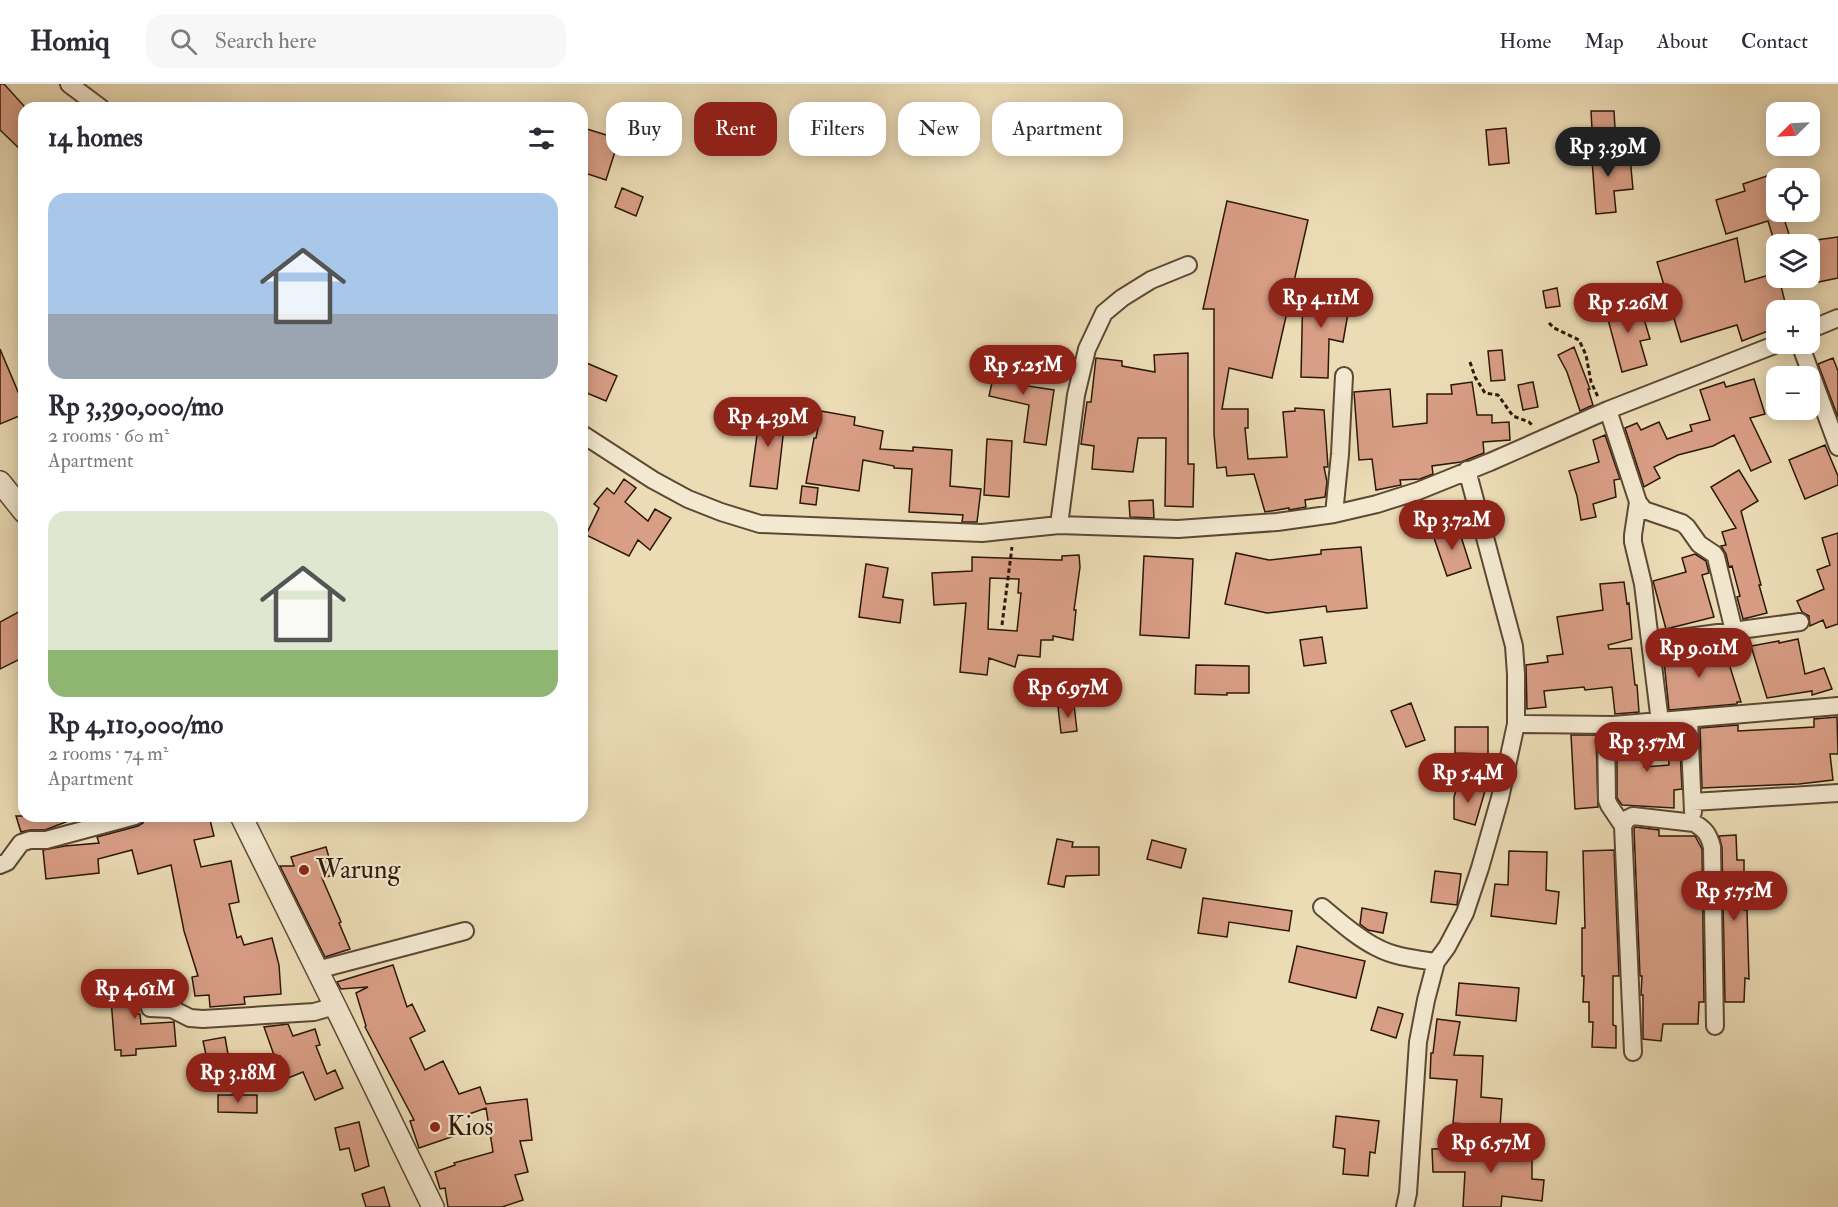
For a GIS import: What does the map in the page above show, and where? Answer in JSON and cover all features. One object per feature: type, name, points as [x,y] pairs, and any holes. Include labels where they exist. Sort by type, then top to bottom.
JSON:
[{"type":"street","points":[[69,84],[93,102]]},
{"type":"street","points":[[1059,525],[1076,395],[1087,349],[1104,313],[1141,286],[1188,264]]},
{"type":"street","points":[[1820,325],[1838,318]]},
{"type":"street","points":[[588,438],[653,480],[688,499],[760,524],[982,533],[1059,525],[1178,529],[1277,522],[1334,514],[1418,491],[1607,411],[1766,348]]},
{"type":"street","points":[[1804,354],[1838,447]]},
{"type":"street","points":[[1334,514],[1344,376]]},
{"type":"street","points":[[1607,411],[1638,502],[1644,510],[1682,523],[1699,544],[1714,554],[1720,569],[1734,631]]},
{"type":"street","points":[[1406,1207],[1418,1042],[1426,1000],[1436,962],[1447,947],[1465,913],[1477,879],[1500,798],[1516,724],[1514,646],[1467,470]]},
{"type":"street","points":[[0,482],[18,504]]},
{"type":"street","points":[[1638,502],[1633,542],[1643,584],[1660,722]]},
{"type":"street","points":[[1651,642],[1800,622]]},
{"type":"street","points":[[1516,724],[1606,725],[1660,722],[1838,706]]},
{"type":"street","points":[[1689,720],[1694,823]]},
{"type":"street","points":[[1606,725],[1607,800],[1623,826],[1633,1052]]},
{"type":"street","points":[[1693,802],[1838,793]]},
{"type":"street","points":[[1623,826],[1627,819],[1633,816],[1694,823],[1709,834],[1712,847],[1715,1026]]},
{"type":"street","points":[[0,865],[7,861],[21,843],[30,840],[46,840],[113,822]]},
{"type":"street","points":[[244,822],[317,970],[325,1008],[433,1207]]},
{"type":"street","points":[[1322,907],[1359,938],[1377,948],[1397,955],[1436,962]]},
{"type":"street","points":[[317,970],[465,930]]},
{"type":"street","points":[[150,1008],[172,1009],[190,1018],[203,1019],[325,1008]]},
{"type":"path","points":[[1549,323],[1554,328],[1579,340],[1586,355],[1591,382],[1607,411]]},
{"type":"path","points":[[1470,362],[1475,377],[1485,393],[1498,395],[1513,416],[1529,422],[1545,438]]},
{"type":"path","points":[[1002,625],[1014,531]]},
{"type":"building","points":[[0,84],[4,84],[20,102],[18,102],[18,147],[0,130]]},
{"type":"building","points":[[1591,111],[1614,111],[1615,128],[1592,129]]},
{"type":"building","points":[[1506,128],[1509,163],[1489,165],[1486,130]]},
{"type":"building","points":[[588,129],[606,135],[606,156],[614,156],[606,180],[588,174]]},
{"type":"building","points":[[1588,142],[1601,144],[1600,160],[1630,157],[1633,189],[1614,191],[1616,212],[1596,214],[1592,160],[1594,160],[1586,159]]},
{"type":"building","points":[[1766,176],[1766,222],[1726,234],[1716,200],[1745,191],[1743,184]]},
{"type":"building","points":[[622,188],[643,197],[636,216],[615,207]]},
{"type":"building","points":[[1227,201],[1308,220],[1272,378],[1229,368],[1222,409],[1248,409],[1248,428],[1245,428],[1248,459],[1287,457],[1283,412],[1295,411],[1295,408],[1324,410],[1328,467],[1324,467],[1327,482],[1325,497],[1305,500],[1306,507],[1265,512],[1254,474],[1227,476],[1226,467],[1217,468],[1214,434],[1214,309],[1203,309]]},
{"type":"building","points":[[1768,222],[1785,222],[1789,234],[1772,234]]},
{"type":"building","points":[[1838,237],[1838,278],[1820,282],[1820,239]]},
{"type":"building","points":[[1737,238],[1745,282],[1766,276],[1766,288],[1782,288],[1784,300],[1766,300],[1766,332],[1742,341],[1737,325],[1681,342],[1657,262]]},
{"type":"building","points":[[1303,287],[1351,296],[1343,342],[1329,339],[1328,378],[1301,377]]},
{"type":"building","points":[[1557,288],[1560,306],[1546,308],[1543,291]]},
{"type":"building","points":[[1638,299],[1650,339],[1640,341],[1647,365],[1622,372],[1605,308]]},
{"type":"building","points":[[1574,347],[1590,389],[1588,389],[1593,405],[1580,411],[1567,372],[1558,355]]},
{"type":"building","points":[[0,349],[18,392],[18,416],[0,424]]},
{"type":"building","points":[[1502,350],[1505,380],[1491,381],[1488,351]]},
{"type":"building","points":[[999,351],[1028,358],[1021,385],[1054,390],[1046,445],[1024,442],[1029,405],[989,396]]},
{"type":"building","points":[[1188,353],[1188,464],[1194,464],[1193,507],[1165,506],[1166,438],[1138,438],[1133,472],[1092,469],[1094,446],[1081,444],[1087,402],[1091,402],[1096,358],[1122,361],[1122,366],[1155,372],[1154,355]]},
{"type":"building","points":[[1833,358],[1838,371],[1838,417],[1820,366],[1818,364]]},
{"type":"building","points":[[588,364],[617,376],[606,401],[588,394]]},
{"type":"building","points":[[1754,379],[1765,414],[1750,418],[1771,462],[1751,471],[1734,435],[1713,446],[1678,455],[1654,467],[1660,478],[1644,487],[1625,428],[1637,423],[1641,430],[1659,422],[1667,439],[1692,431],[1690,425],[1710,420],[1700,390],[1724,382],[1726,387]]},
{"type":"building","points":[[1472,382],[1477,415],[1492,415],[1492,423],[1509,422],[1510,440],[1483,442],[1484,453],[1461,462],[1432,466],[1433,474],[1420,479],[1400,480],[1401,485],[1376,490],[1372,459],[1359,460],[1354,392],[1390,389],[1393,427],[1427,423],[1427,394],[1452,394],[1451,385]]},
{"type":"building","points":[[1533,382],[1538,407],[1523,410],[1518,385]]},
{"type":"building","points":[[761,406],[786,410],[777,489],[750,486]]},
{"type":"building","points":[[821,411],[855,417],[854,425],[883,431],[880,449],[913,451],[913,447],[952,450],[950,486],[981,489],[977,522],[962,522],[963,515],[909,512],[912,469],[894,468],[894,466],[863,460],[859,491],[806,483]]},
{"type":"building","points":[[1605,435],[1620,479],[1614,480],[1616,497],[1593,504],[1596,517],[1581,520],[1577,496],[1569,471],[1599,462],[1593,440]]},
{"type":"building","points":[[987,439],[1012,441],[1009,497],[984,495]]},
{"type":"building","points":[[1825,445],[1838,476],[1838,485],[1805,499],[1789,460]]},
{"type":"building","points":[[1739,470],[1758,501],[1741,511],[1767,613],[1743,619],[1732,566],[1729,567],[1726,554],[1721,546],[1726,545],[1722,532],[1736,528],[1711,487]]},
{"type":"building","points":[[624,479],[636,488],[625,502],[648,521],[655,509],[671,518],[650,550],[638,540],[629,556],[588,536],[588,531],[599,508],[594,504],[607,488],[614,494]]},
{"type":"building","points":[[802,486],[818,488],[816,505],[800,503]]},
{"type":"building","points":[[1153,500],[1154,518],[1130,517],[1129,501]]},
{"type":"building","points":[[1458,527],[1471,568],[1447,576],[1433,535]]},
{"type":"building","points":[[1838,533],[1838,624],[1826,628],[1823,620],[1810,626],[1809,616],[1802,612],[1797,601],[1824,589],[1817,570],[1830,565],[1822,538]]},
{"type":"building","points":[[1361,547],[1367,608],[1327,612],[1326,606],[1267,613],[1225,604],[1236,553],[1269,560],[1321,554],[1321,550]]},
{"type":"building","points":[[1695,554],[1706,561],[1709,573],[1702,575],[1714,617],[1666,629],[1653,581],[1686,572],[1682,558]]},
{"type":"building","points":[[1079,555],[1080,567],[1074,610],[1076,610],[1073,640],[1053,636],[1053,640],[1041,640],[1040,657],[1018,655],[1015,667],[989,658],[987,675],[960,672],[966,603],[934,605],[932,573],[972,571],[972,557],[1062,560],[1062,556]],"holes":[[[990,578],[1019,579],[1018,593],[1021,593],[1017,631],[988,629]]]},
{"type":"building","points":[[1144,556],[1193,559],[1189,638],[1140,635]]},
{"type":"building","points":[[866,564],[888,568],[883,597],[903,600],[900,623],[859,617]]},
{"type":"building","points":[[1624,582],[1627,604],[1629,603],[1632,639],[1608,645],[1609,649],[1631,648],[1639,712],[1615,714],[1612,687],[1544,691],[1546,707],[1527,709],[1526,665],[1548,662],[1547,656],[1563,654],[1557,617],[1603,610],[1600,584]]},
{"type":"building","points":[[18,612],[18,660],[0,669],[0,622]]},
{"type":"building","points":[[1322,637],[1326,663],[1304,666],[1300,640]]},
{"type":"building","points":[[1798,639],[1805,674],[1824,668],[1832,689],[1812,695],[1812,691],[1767,698],[1751,646]]},
{"type":"building","points":[[1720,648],[1720,653],[1725,651],[1741,702],[1669,710],[1663,651]]},
{"type":"building","points":[[1196,665],[1249,666],[1249,693],[1195,694]]},
{"type":"building","points":[[1411,703],[1425,740],[1406,747],[1391,711]]},
{"type":"building","points":[[1074,705],[1077,731],[1061,733],[1058,707]]},
{"type":"building","points":[[1837,717],[1838,754],[1830,754],[1833,780],[1799,784],[1702,788],[1700,728],[1738,725],[1738,731],[1814,727],[1814,719]]},
{"type":"building","points":[[1455,727],[1488,727],[1488,754],[1455,753]]},
{"type":"building","points":[[1679,730],[1682,789],[1674,790],[1674,808],[1622,805],[1617,798],[1617,735],[1641,733],[1644,767],[1669,765],[1667,731]]},
{"type":"building","points":[[1571,735],[1596,735],[1598,807],[1575,809]]},
{"type":"building","points":[[1458,783],[1485,791],[1475,825],[1454,819],[1454,797]]},
{"type":"building","points":[[16,816],[18,816],[18,822],[66,822],[45,830],[21,832]]},
{"type":"building","points":[[210,822],[214,836],[194,840],[201,867],[231,861],[239,902],[229,904],[237,938],[241,936],[244,945],[272,938],[279,965],[281,994],[244,997],[245,1004],[210,1007],[209,995],[195,996],[192,977],[198,976],[184,931],[171,865],[138,874],[132,850],[98,859],[99,873],[46,879],[43,850],[99,843],[97,837],[143,823]]},
{"type":"building","points":[[1635,827],[1659,830],[1659,836],[1695,836],[1702,849],[1704,1002],[1699,1002],[1698,1024],[1663,1024],[1661,1041],[1643,1039]]},
{"type":"building","points":[[1736,835],[1737,860],[1744,860],[1744,910],[1747,910],[1749,979],[1745,978],[1744,1002],[1725,1002],[1722,847],[1719,836]]},
{"type":"building","points":[[1057,839],[1073,842],[1072,847],[1099,847],[1099,875],[1066,876],[1064,887],[1048,884]]},
{"type":"building","points":[[1152,840],[1186,849],[1181,868],[1147,859]]},
{"type":"building","points":[[326,847],[334,875],[322,878],[350,949],[325,957],[280,866],[294,866],[291,857]]},
{"type":"building","points":[[1614,850],[1619,976],[1613,976],[1613,1025],[1616,1026],[1616,1048],[1592,1047],[1593,1022],[1589,1022],[1589,1002],[1583,1002],[1582,928],[1585,928],[1583,851]]},
{"type":"building","points":[[1509,851],[1547,852],[1546,890],[1559,892],[1556,924],[1491,916],[1495,884],[1508,885]]},
{"type":"building","points":[[1435,871],[1461,874],[1457,905],[1431,902]]},
{"type":"building","points":[[1203,898],[1292,911],[1289,931],[1229,922],[1227,937],[1198,933]]},
{"type":"building","points":[[1362,908],[1387,913],[1383,933],[1368,930],[1360,924]]},
{"type":"building","points":[[1297,946],[1365,961],[1356,998],[1289,982]]},
{"type":"building","points":[[393,965],[407,1007],[412,1004],[425,1031],[410,1038],[425,1070],[443,1061],[459,1094],[480,1087],[486,1104],[527,1099],[532,1140],[520,1141],[528,1172],[515,1175],[523,1200],[502,1207],[448,1207],[445,1188],[440,1189],[435,1172],[455,1165],[454,1163],[493,1152],[486,1108],[455,1119],[460,1134],[419,1148],[410,1121],[414,1120],[365,1027],[356,993],[368,987],[341,989],[337,982]]},
{"type":"building","points":[[109,974],[135,974],[136,1014],[140,1014],[141,1024],[174,1022],[176,1046],[136,1049],[136,1055],[121,1056],[121,1050],[115,1050]]},
{"type":"building","points":[[1459,983],[1519,988],[1516,1021],[1456,1015]]},
{"type":"building","points":[[1378,1007],[1403,1014],[1396,1038],[1371,1030]]},
{"type":"building","points":[[1437,1019],[1460,1022],[1454,1055],[1483,1056],[1481,1097],[1502,1099],[1500,1127],[1453,1123],[1457,1080],[1430,1078],[1431,1053],[1433,1053]]},
{"type":"building","points":[[288,1024],[293,1036],[315,1029],[320,1045],[316,1046],[327,1074],[335,1070],[343,1088],[315,1100],[303,1072],[288,1078],[280,1056],[275,1058],[264,1027]]},
{"type":"building","points":[[225,1037],[229,1060],[208,1064],[203,1041]]},
{"type":"building","points":[[218,1095],[257,1095],[257,1113],[218,1112]]},
{"type":"building","points":[[1336,1116],[1379,1121],[1375,1153],[1370,1152],[1368,1176],[1343,1174],[1345,1149],[1333,1147]]},
{"type":"building","points":[[359,1122],[369,1166],[355,1171],[349,1148],[340,1150],[335,1128]]},
{"type":"building","points":[[1532,1146],[1532,1179],[1544,1180],[1542,1201],[1502,1196],[1501,1207],[1463,1207],[1465,1172],[1433,1172],[1432,1149]]},
{"type":"building","points":[[384,1187],[390,1207],[366,1207],[362,1194]]},
{"type":"place","name":"Warung","points":[[304,870]]},
{"type":"place","name":"Kios","points":[[435,1127]]}]
